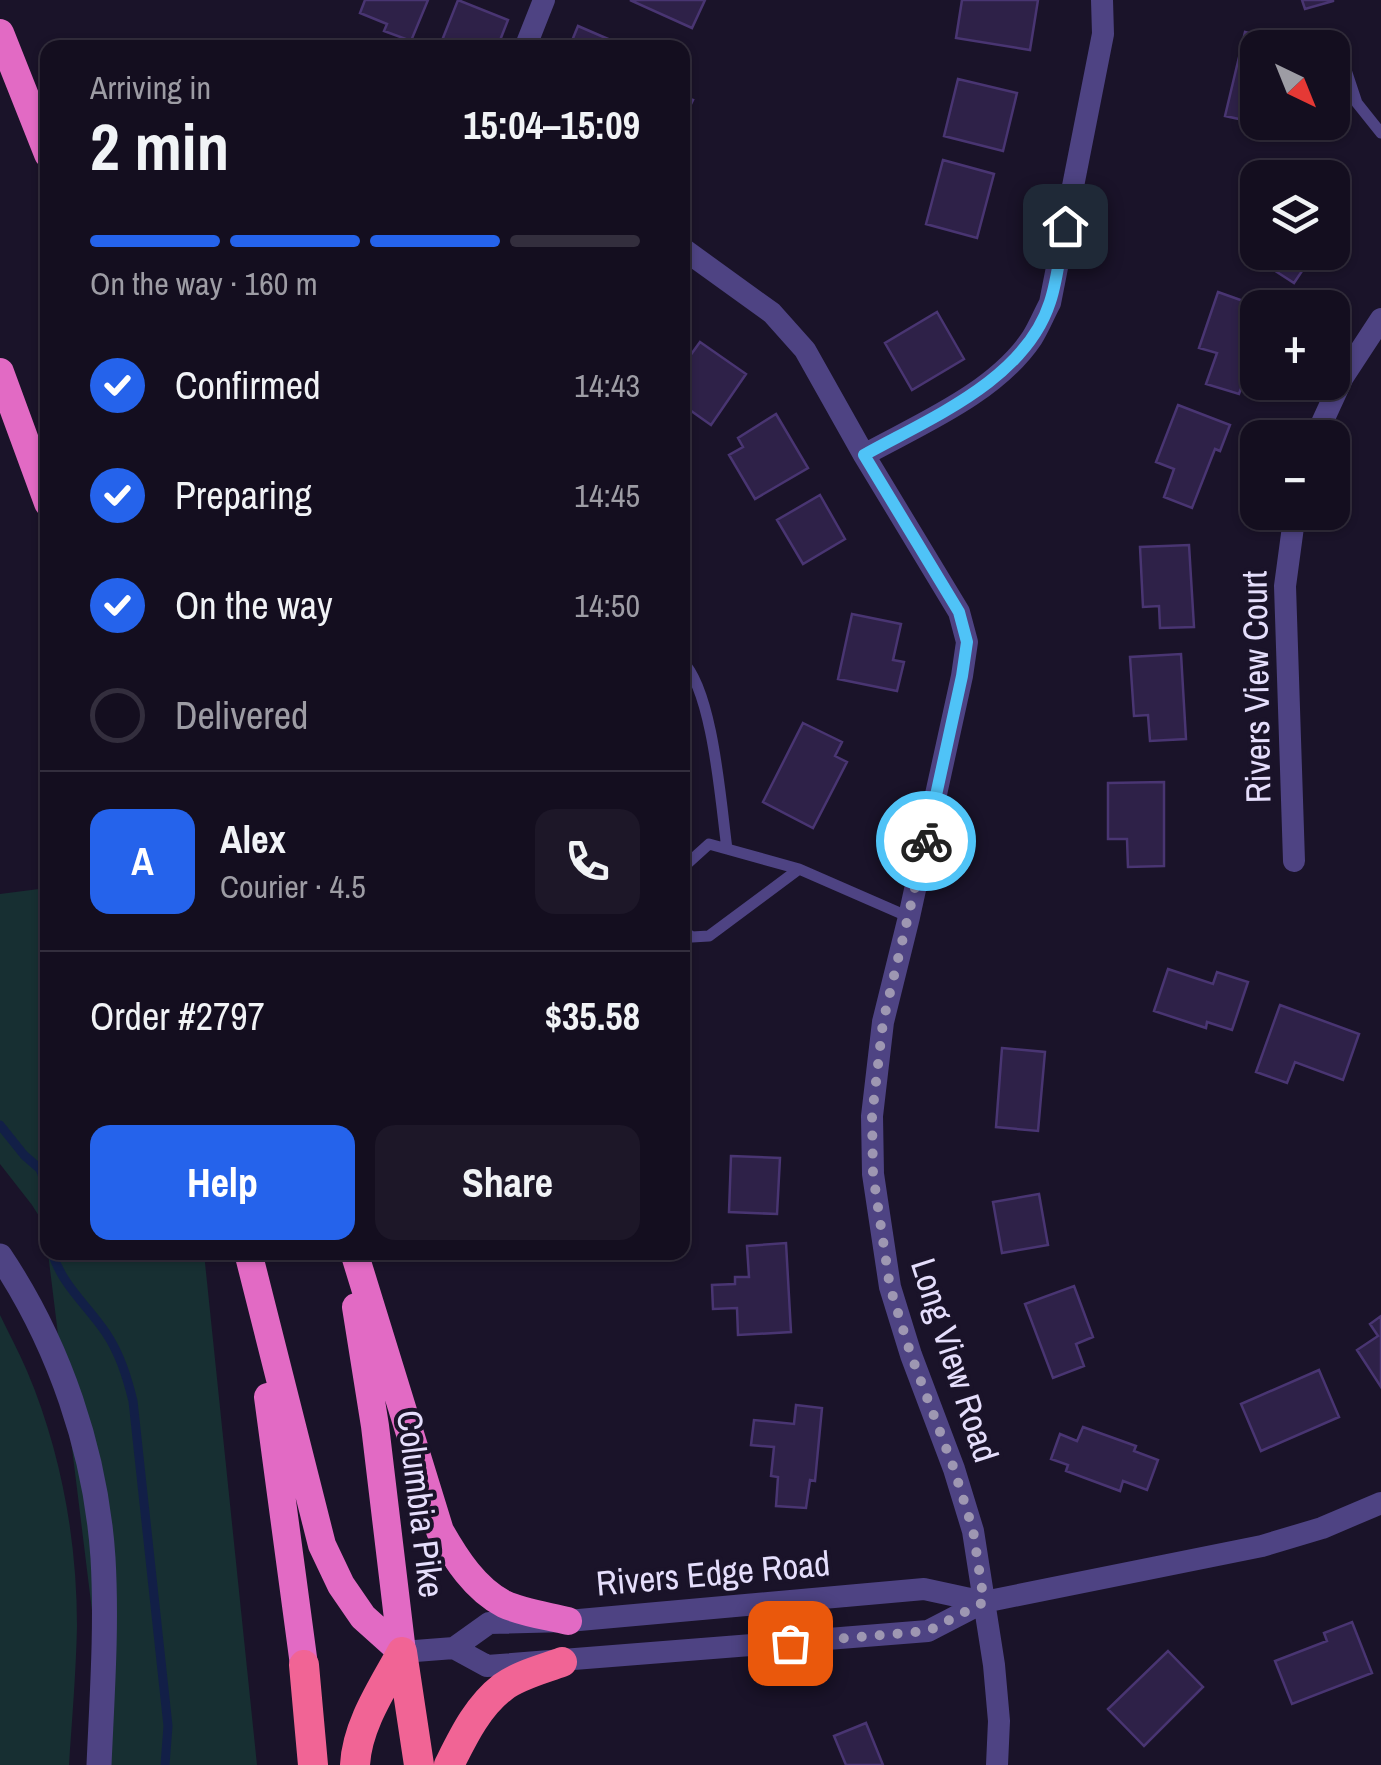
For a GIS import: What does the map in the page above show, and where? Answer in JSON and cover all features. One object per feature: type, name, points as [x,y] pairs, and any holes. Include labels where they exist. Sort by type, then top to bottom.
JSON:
[{"type":"highway","points":[[0,33],[40,134]]},
{"type":"highway","points":[[0,372],[40,481]]},
{"type":"highway","points":[[247,1260],[275,1440],[313,1765]]},
{"type":"highway","points":[[248,1260],[322,1545],[341,1585],[364,1617],[402,1652],[371,1710],[356,1747],[355,1765]]},
{"type":"highway","name":"Columbia Pike","points":[[352,1260],[419,1765]]},
{"type":"highway","points":[[354,1260],[440,1532],[456,1559],[479,1586],[506,1604],[568,1621]]},
{"type":"highway","points":[[448,1765],[466,1730],[505,1686],[562,1662]]},
{"type":"street","points":[[528,40],[544,0]]},
{"type":"street","points":[[864,455],[996,378],[1031,339],[1050,303],[1103,34],[1102,0]]},
{"type":"street","name":"Long View Road","points":[[690,254],[772,313],[805,350],[959,612],[967,642],[883,1022],[872,1116],[873,1174],[890,1287],[973,1530],[1000,1721],[998,1765]]},
{"type":"street","points":[[1323,420],[1344,377],[1381,319]]},
{"type":"street","name":"Rivers View Court","points":[[1292,530],[1284,586],[1294,861]]},
{"type":"street","points":[[0,1256],[44,1333],[70,1400],[93,1482],[103,1554],[106,1632],[99,1765]]},
{"type":"street","name":"Rivers Edge Road","points":[[454,1648],[486,1666],[928,1631],[984,1602],[1262,1546],[1322,1528],[1381,1503]]},
{"type":"street","name":"Rivers Edge Road","points":[[402,1652],[454,1648],[488,1622],[568,1621],[924,1589],[984,1602]]},
{"type":"lane","points":[[1350,81],[1357,102],[1381,132]]},
{"type":"lane","points":[[690,669],[700,690],[714,756],[727,849]]},
{"type":"lane","points":[[690,861],[709,844],[799,869],[909,917]]},
{"type":"lane","points":[[690,935],[709,936],[799,869]]},
{"type":"green space","points":[[40,889],[40,1218],[0,1164],[0,894]]},
{"type":"green space","points":[[49,1260],[205,1260],[257,1765],[111,1765]]},
{"type":"green space","points":[[0,1315],[39,1401],[65,1496],[77,1626],[69,1765],[0,1765]]},
{"type":"building","points":[[365,0],[428,0],[411,40],[384,31],[387,24],[360,13]]},
{"type":"building","points":[[458,0],[508,20],[500,40],[442,40]]},
{"type":"building","points":[[630,0],[705,0],[692,28]]},
{"type":"building","points":[[962,0],[1038,0],[1030,50],[956,38]]},
{"type":"building","points":[[1302,0],[1333,0],[1333,1],[1305,9]]},
{"type":"building","points":[[578,26],[610,40],[572,40]]},
{"type":"building","points":[[1240,53],[1240,119],[1225,116]]},
{"type":"building","points":[[958,79],[1017,93],[1003,151],[944,136]]},
{"type":"building","points":[[943,160],[994,174],[977,238],[926,224]]},
{"type":"building","points":[[1274,270],[1303,270],[1294,283]]},
{"type":"building","points":[[1218,292],[1240,300],[1239,394],[1206,384],[1217,353],[1199,348]]},
{"type":"building","points":[[937,312],[964,359],[912,390],[885,343]]},
{"type":"building","points":[[700,342],[746,374],[711,425],[690,410],[690,356]]},
{"type":"building","points":[[1178,405],[1230,425],[1220,451],[1215,449],[1192,508],[1164,497],[1174,469],[1156,462]]},
{"type":"building","points":[[776,414],[808,468],[755,499],[729,455],[743,447],[738,438]]},
{"type":"building","points":[[820,495],[845,539],[803,564],[777,520]]},
{"type":"building","points":[[1189,545],[1194,627],[1160,628],[1159,606],[1143,607],[1140,547]]},
{"type":"building","points":[[852,614],[901,624],[893,660],[904,662],[897,691],[838,679]]},
{"type":"building","points":[[1181,654],[1186,739],[1150,741],[1148,715],[1134,716],[1130,657]]},
{"type":"building","points":[[803,723],[842,742],[835,756],[847,762],[813,828],[763,802]]},
{"type":"building","points":[[1164,782],[1164,866],[1128,867],[1127,839],[1108,839],[1108,783]]},
{"type":"building","points":[[1168,969],[1213,984],[1217,972],[1248,982],[1232,1030],[1207,1022],[1206,1028],[1154,1011]]},
{"type":"building","points":[[1280,1005],[1359,1034],[1343,1080],[1295,1062],[1287,1083],[1256,1072]]},
{"type":"building","points":[[1002,1048],[1045,1052],[1038,1131],[996,1127]]},
{"type":"building","points":[[731,1156],[780,1158],[777,1214],[729,1212]]},
{"type":"building","points":[[1039,1194],[1048,1245],[1002,1253],[993,1202]]},
{"type":"building","points":[[786,1243],[791,1332],[738,1335],[737,1308],[713,1309],[712,1285],[735,1284],[735,1277],[749,1277],[747,1246]]},
{"type":"building","points":[[1074,1286],[1093,1337],[1076,1344],[1084,1366],[1053,1378],[1025,1304]]},
{"type":"building","points":[[1381,1316],[1381,1387],[1357,1350],[1378,1336],[1370,1324]]},
{"type":"building","points":[[1319,1370],[1339,1417],[1261,1451],[1241,1404]]},
{"type":"building","points":[[796,1405],[822,1408],[815,1481],[810,1480],[806,1508],[776,1506],[778,1477],[771,1476],[774,1447],[751,1445],[754,1420],[794,1424]]},
{"type":"building","points":[[1083,1427],[1136,1446],[1134,1451],[1158,1460],[1147,1490],[1123,1481],[1120,1491],[1066,1471],[1068,1465],[1051,1459],[1060,1434],[1077,1441]]},
{"type":"building","points":[[1352,1622],[1372,1673],[1292,1704],[1275,1661],[1327,1641],[1324,1633]]},
{"type":"building","points":[[1168,1651],[1203,1687],[1144,1746],[1108,1709]]},
{"type":"building","points":[[866,1723],[883,1765],[846,1765],[834,1736]]},
{"type":"waterway","points":[[0,1125],[40,1169]]},
{"type":"waterway","points":[[55,1260],[68,1285],[111,1341],[133,1401],[168,1726],[165,1765]]},
{"type":"way so far","points":[[790,1643],[928,1631],[984,1602],[973,1530],[890,1287],[873,1174],[872,1116],[883,1022],[926,841]]},
{"type":"route","points":[[926,841],[967,642],[959,612],[864,455],[996,378],[1031,339],[1050,303],[1065,226]]}]
